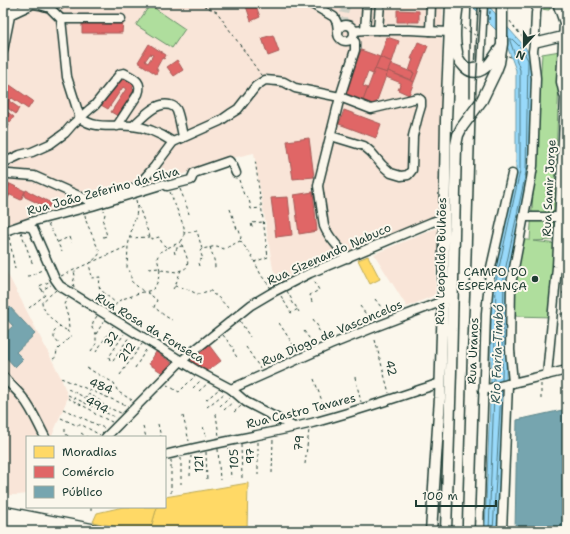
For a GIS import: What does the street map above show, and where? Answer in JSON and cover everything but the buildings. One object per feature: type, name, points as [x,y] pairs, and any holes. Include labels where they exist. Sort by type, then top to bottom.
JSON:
[{"type":"highway","points":[[3,514],[52,531]]},
{"type":"highway","points":[[3,514],[98,531]]},
{"type":"highway","points":[[3,530],[9,531]]},
{"type":"main road","name":"Rua Leopoldo Bulhões","points":[[431,531],[440,384],[446,120],[451,3]]},
{"type":"main road","name":"Rua Leopoldo Bulhões","points":[[446,531],[450,430],[456,145],[458,135],[462,127],[479,104],[499,62],[505,16],[502,3]]},
{"type":"main road","points":[[449,35],[456,57],[468,70],[474,72],[481,70],[490,64],[502,41]]},
{"type":"main road","points":[[440,384],[444,386],[450,430]]},
{"type":"street","points":[[3,51],[6,17],[15,3]]},
{"type":"street","points":[[310,3],[334,17],[337,23],[340,39],[351,37],[365,30],[430,30],[449,35]]},
{"type":"street","points":[[365,30],[367,3]]},
{"type":"street","points":[[378,30],[380,3]]},
{"type":"street","points":[[430,30],[431,3]]},
{"type":"street","points":[[459,3],[456,45],[460,56],[466,64],[475,67],[480,66],[482,39],[486,21],[483,3]]},
{"type":"street","points":[[502,531],[509,384],[511,284],[533,166],[536,78],[533,47],[538,3]]},
{"type":"street","name":"Rua Samir Jorge","points":[[544,376],[554,315],[563,239],[560,217],[563,208],[565,98],[561,82],[565,35],[564,23],[557,3]]},
{"type":"street","points":[[6,17],[33,4],[50,8],[59,16],[120,19]]},
{"type":"street","points":[[59,16],[67,77],[80,118],[85,122],[96,126],[133,126],[150,130],[173,142]]},
{"type":"street","points":[[338,31],[341,27],[346,25],[351,27],[351,37],[356,42],[355,50],[340,97],[318,186],[326,231],[348,258]]},
{"type":"street","points":[[533,47],[565,35]]},
{"type":"street","points":[[3,163],[50,144],[65,133],[95,105],[116,78],[120,74],[124,73],[139,83],[140,88],[138,94],[117,126]]},
{"type":"street","points":[[3,174],[34,176],[88,200],[136,188],[173,142],[230,114],[238,108],[256,86],[265,80],[284,82],[295,88],[340,97],[371,110],[418,98],[422,103],[413,136],[412,170],[408,175],[398,176],[391,173],[364,146],[331,136]]},
{"type":"street","points":[[133,126],[154,109],[162,104],[168,104],[177,110],[183,136]]},
{"type":"street","name":"Rua João Zeferino da Silva","points":[[8,230],[21,229],[34,221],[102,203],[164,184],[167,186],[191,180],[194,173],[229,161],[236,173]]},
{"type":"street","name":"Rua Uranos","points":[[479,531],[486,390],[486,313],[490,272],[512,174]]},
{"type":"street","points":[[524,217],[560,217]]},
{"type":"street","name":"Rua Sizenando Nabuco","points":[[108,435],[181,361],[251,305],[278,289],[310,274],[444,218]]},
{"type":"street","name":"Rua Rosa da Fonseca","points":[[21,229],[30,227],[33,230],[57,283],[70,293],[181,361],[294,427]]},
{"type":"street","name":"Rua Diogo de Vasconcelos","points":[[235,393],[264,374],[391,320],[443,301]]},
{"type":"street","points":[[486,390],[567,370]]},
{"type":"street","points":[[3,376],[27,403],[44,436]]},
{"type":"street","name":"Rua Castro Tavares","points":[[168,454],[309,424],[440,384]]},
{"type":"path","points":[[59,16],[62,9],[91,3]]},
{"type":"path","points":[[198,3],[217,12],[265,80]]},
{"type":"path","points":[[486,21],[490,3]]},
{"type":"path","points":[[505,16],[514,28],[533,47],[511,57],[508,56]]},
{"type":"path","points":[[457,24],[482,39]]},
{"type":"path","points":[[254,159],[268,257],[254,262]]},
{"type":"path","points":[[236,173],[242,191],[249,200],[251,209],[262,208]]},
{"type":"path","points":[[178,183],[189,214]]},
{"type":"path","points":[[96,352],[116,303],[123,298],[128,298],[147,292],[153,288],[159,278],[160,268],[157,258],[160,252],[181,242],[184,237],[184,227],[167,186]]},
{"type":"path","points":[[134,193],[150,238]]},
{"type":"path","points":[[102,203],[105,214],[103,222],[107,236],[103,237]]},
{"type":"path","points":[[138,206],[129,238],[128,268],[131,273],[131,281],[144,292]]},
{"type":"path","points":[[42,290],[57,283],[88,264],[100,253],[86,221],[84,208]]},
{"type":"path","points":[[230,209],[235,225],[239,230],[241,237],[240,241],[251,254],[261,275],[292,300],[293,305],[295,304],[299,312]]},
{"type":"path","points":[[44,218],[62,252]]},
{"type":"path","points":[[252,227],[251,223],[263,222]]},
{"type":"path","points":[[21,229],[33,265]]},
{"type":"path","points":[[8,230],[15,269]]},
{"type":"path","points":[[184,233],[196,231],[202,249],[200,251],[203,259],[198,263],[199,266]]},
{"type":"path","points":[[57,242],[69,237],[71,243]]},
{"type":"path","points":[[129,238],[159,238],[163,245],[167,248]]},
{"type":"path","points":[[202,249],[217,246],[224,249],[240,241]]},
{"type":"path","points":[[160,270],[177,272],[185,268],[188,262],[181,242]]},
{"type":"path","points":[[88,264],[128,246]]},
{"type":"path","points":[[175,254],[174,250],[177,249],[177,247],[182,246]]},
{"type":"path","points":[[210,247],[215,264],[215,267],[212,268]]},
{"type":"path","points":[[88,264],[91,278],[100,277],[99,287],[116,303]]},
{"type":"path","points":[[149,269],[160,268]]},
{"type":"path","points":[[27,276],[30,276],[38,271],[50,269]]},
{"type":"path","points":[[67,331],[69,328],[68,315],[64,304],[74,287],[74,272],[78,269]]},
{"type":"path","points":[[173,289],[176,286],[181,270]]},
{"type":"path","points":[[310,274],[319,290],[310,295],[312,302]]},
{"type":"path","points":[[29,308],[45,295],[39,286],[57,283]]},
{"type":"path","points":[[54,359],[56,357],[57,350],[72,334],[60,326],[45,311],[42,304],[57,283]]},
{"type":"path","points":[[176,286],[197,294],[211,291],[236,316],[250,337]]},
{"type":"path","points":[[278,289],[291,313],[298,309]]},
{"type":"path","points":[[147,292],[157,300],[154,307],[172,320]]},
{"type":"path","points":[[376,299],[391,320]]},
{"type":"path","points":[[360,306],[375,327]]},
{"type":"path","points":[[91,351],[96,344],[96,334],[92,328],[93,322],[100,311]]},
{"type":"path","points":[[554,315],[567,314]]},
{"type":"path","points":[[96,334],[111,318]]},
{"type":"path","points":[[313,320],[330,345]]},
{"type":"path","points":[[279,323],[302,358]]},
{"type":"path","points":[[60,326],[54,332],[54,338],[61,346]]},
{"type":"path","points":[[113,361],[130,330]]},
{"type":"path","name":"32","points":[[110,360],[109,357],[130,330]]},
{"type":"path","points":[[219,330],[234,349],[233,352],[238,360]]},
{"type":"path","points":[[304,331],[318,351]]},
{"type":"path","points":[[135,368],[148,340]]},
{"type":"path","name":"212","points":[[120,375],[148,340]]},
{"type":"path","name":"42","points":[[375,340],[390,399]]},
{"type":"path","points":[[246,347],[264,374]]},
{"type":"path","points":[[86,368],[114,383],[117,390],[136,406]]},
{"type":"path","points":[[193,388],[206,375]]},
{"type":"path","points":[[199,391],[206,375]]},
{"type":"path","points":[[161,381],[179,392],[206,375]]},
{"type":"path","points":[[541,402],[544,376]]},
{"type":"path","points":[[355,377],[363,408]]},
{"type":"path","name":"484","points":[[61,378],[136,406]]},
{"type":"path","points":[[314,378],[328,419]]},
{"type":"path","name":"494","points":[[68,389],[86,398],[88,394],[92,396],[123,420]]},
{"type":"path","points":[[206,400],[235,393]]},
{"type":"path","points":[[220,406],[235,393]]},
{"type":"path","points":[[207,407],[235,393]]},
{"type":"path","points":[[224,410],[235,393]]},
{"type":"path","points":[[234,412],[235,393]]},
{"type":"path","name":"494","points":[[68,395],[123,420]]},
{"type":"path","name":"494","points":[[68,398],[93,411],[95,414],[123,420]]},
{"type":"path","points":[[63,409],[108,435]]},
{"type":"path","points":[[216,414],[230,478]]},
{"type":"path","points":[[183,416],[191,449],[190,476]]},
{"type":"path","points":[[60,418],[76,425],[82,425],[108,435]]},
{"type":"path","points":[[158,424],[161,436]]},
{"type":"path","name":"79","points":[[305,464],[309,424]]},
{"type":"path","points":[[143,427],[146,436]]},
{"type":"path","name":"121","points":[[203,428],[208,445],[207,482]]},
{"type":"path","points":[[65,429],[65,434],[68,436]]},
{"type":"path","points":[[272,473],[273,432]]},
{"type":"path","points":[[80,433],[85,436]]},
{"type":"path","name":"97","points":[[258,435],[258,477]]},
{"type":"path","name":"105","points":[[241,439],[242,478]]},
{"type":"path","name":"121","points":[[220,480],[222,442]]},
{"type":"path","points":[[181,451],[181,484]]},
{"type":"path","points":[[168,454],[171,495]]},
{"type":"shaded area","points":[[3,3],[443,3],[438,217],[280,282],[273,269],[254,153],[232,158],[116,197],[3,226]]},
{"type":"shaded area","points":[[437,228],[435,295],[407,307],[374,254]]},
{"type":"shaded area","points":[[3,265],[61,378],[68,397],[52,436],[26,436],[26,494],[3,495]]},
{"type":"green space","points":[[541,3],[552,3],[552,5],[549,10],[540,9]]},
{"type":"green space","points":[[150,5],[185,29],[172,48],[136,25]]},
{"type":"green space","points":[[560,51],[553,240],[533,241],[558,244],[553,317],[513,316],[514,284],[524,240],[530,240],[542,54]]},
{"type":"water","name":"Rio Faria-Timbó","points":[[469,3],[486,3],[525,47],[532,59],[530,173],[508,277],[506,379],[497,531],[485,531],[491,377],[491,281],[516,171],[516,70],[504,38]]},
{"type":"tunnel","points":[[344,25],[343,19],[348,3]]},
{"type":"railway","points":[[470,97],[471,3]]},
{"type":"railway","points":[[462,531],[476,86],[481,3]]},
{"type":"place","name":"CAMPO DO ESPERANÇA","points":[[535,279]]}]
